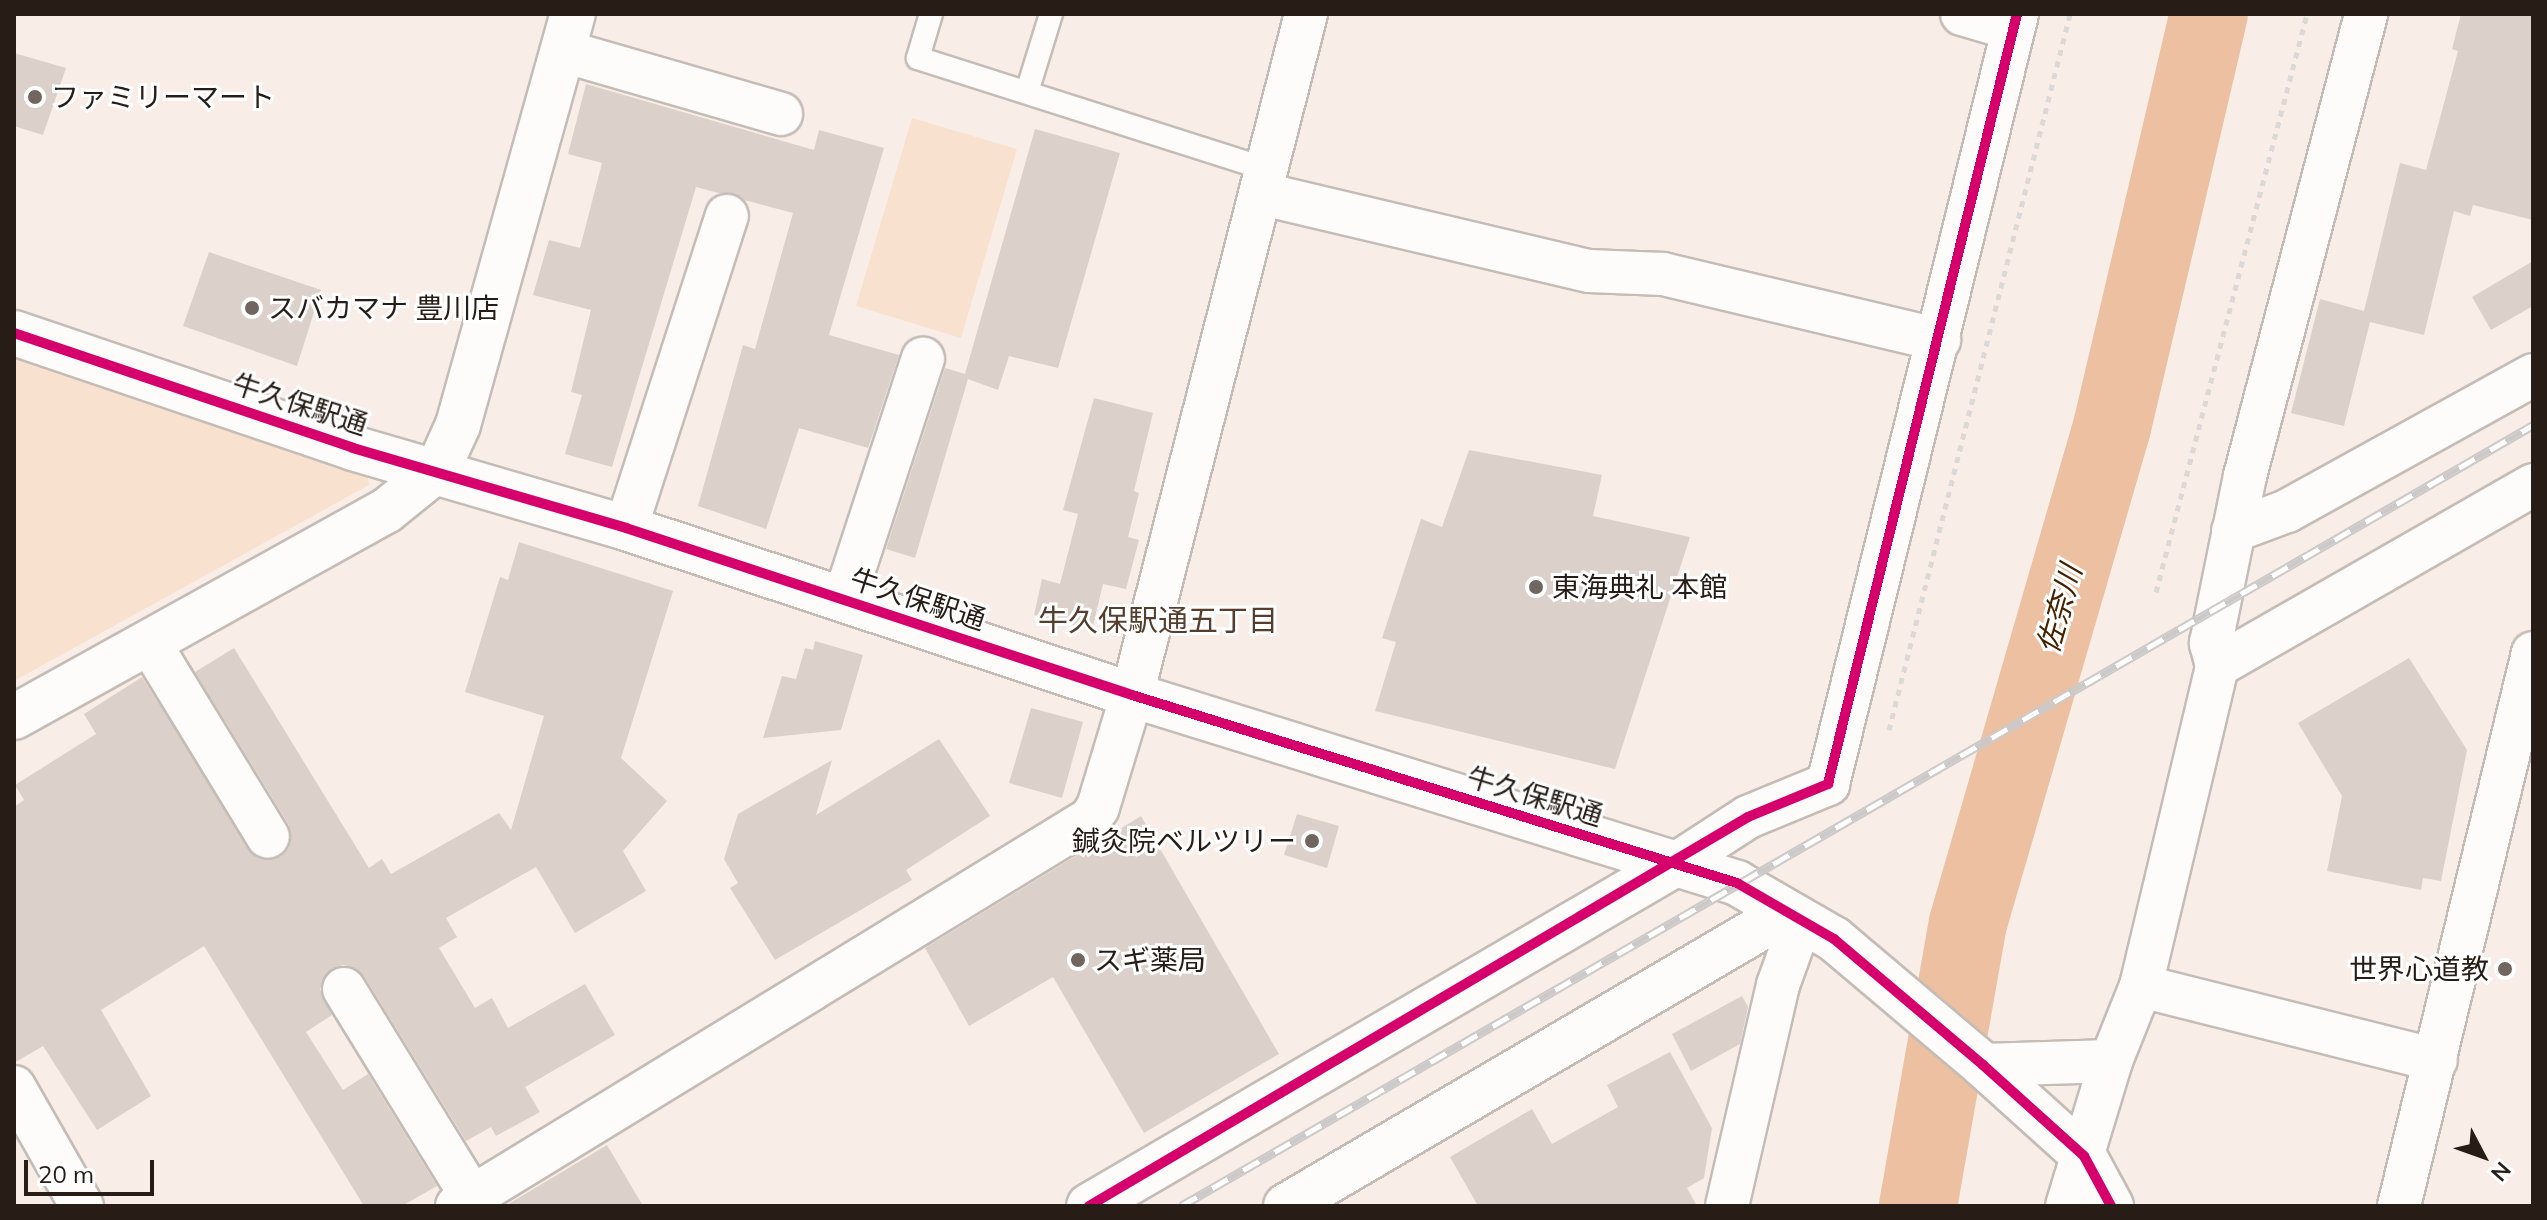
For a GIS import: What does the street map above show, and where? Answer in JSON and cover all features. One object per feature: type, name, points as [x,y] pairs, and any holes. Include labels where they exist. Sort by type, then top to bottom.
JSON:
[{"type":"street","points":[[344,989],[465,1201],[1090,819],[1098,807],[1132,695],[1267,182],[1306,14]]},
{"type":"street","points":[[1089,1206],[1674,865],[1748,817],[1828,784],[2015,22],[1962,14]]},
{"type":"street","points":[[2067,1206],[2111,1061],[2141,986],[2217,666],[2211,643],[2233,531],[2366,14]]},
{"type":"street","points":[[14,717],[386,511],[438,469],[458,425],[568,32],[781,114]]},
{"type":"street","points":[[1267,182],[1589,271],[1663,274],[1939,340]]},
{"type":"street","points":[[626,528],[727,216]]},
{"type":"street","name":"牛久保駅通","points":[[14,333],[353,448],[438,469],[626,528],[1132,695],[1737,883],[1850,953],[1983,1065],[2084,1156],[2111,1206]]},
{"type":"street","points":[[844,600],[923,359]]},
{"type":"street","points":[[2233,531],[2287,511],[2533,375]]},
{"type":"street","points":[[2217,666],[2533,485]]},
{"type":"street","points":[[149,642],[268,837]]},
{"type":"street","points":[[2399,1206],[2533,653]]},
{"type":"street","points":[[1286,1206],[1793,917]]},
{"type":"street","points":[[1727,1206],[1793,917]]},
{"type":"street","points":[[2141,986],[2436,1060]]},
{"type":"street","points":[[1983,1065],[2111,1061]]},
{"type":"street","points":[[14,1087],[82,1206]]},
{"type":"lane","points":[[931,14],[918,58],[1027,92],[1267,182]]},
{"type":"lane","points":[[1027,92],[1051,14]]},
{"type":"path","points":[[1886,737],[2070,14]]},
{"type":"path","points":[[2156,592],[2307,14]]},
{"type":"shaded area","points":[[912,118],[1017,149],[961,338],[856,306]]},
{"type":"shaded area","points":[[14,358],[367,473],[369,485],[14,681]]},
{"type":"building","points":[[2461,14],[2533,14],[2533,220],[2473,205],[2470,216],[2454,211],[2424,335],[2370,322],[2344,426],[2291,413],[2320,299],[2364,311],[2400,163],[2426,170],[2458,51],[2452,49]]},
{"type":"building","name":"ファミリーマート","points":[[14,53],[66,68],[43,135],[14,126]]},
{"type":"building","points":[[586,84],[814,150],[819,130],[884,148],[829,335],[899,355],[868,448],[799,428],[766,529],[698,506],[743,345],[755,349],[793,213],[696,187],[612,467],[565,454],[582,395],[571,392],[591,310],[533,295],[549,240],[580,248],[602,163],[568,154]]},
{"type":"building","points":[[1035,129],[1120,153],[1058,368],[1009,356],[998,390],[968,379],[915,558],[886,549],[945,368],[965,374]]},
{"type":"building","name":"スバカマナ 豊川店","points":[[209,252],[321,290],[297,366],[183,326]]},
{"type":"building","points":[[2533,261],[2533,306],[2491,330],[2472,297]]},
{"type":"building","points":[[1094,398],[1153,413],[1134,491],[1139,493],[1128,537],[1139,540],[1126,589],[1103,584],[1092,630],[1034,615],[1042,579],[1060,584],[1078,514],[1063,510]]},
{"type":"building","name":"東海典礼 本館","points":[[1469,450],[1602,475],[1593,516],[1690,537],[1615,769],[1375,711],[1396,642],[1382,638],[1421,519],[1442,527]]},
{"type":"building","points":[[519,542],[673,591],[621,758],[667,801],[623,851],[646,891],[575,933],[536,867],[446,918],[457,937],[439,948],[475,1008],[492,998],[508,1028],[585,984],[615,1035],[525,1087],[540,1112],[496,1136],[491,1127],[466,1141],[364,976],[344,965],[331,969],[320,989],[332,1015],[306,1032],[343,1090],[368,1074],[437,1186],[402,1206],[364,1206],[204,946],[101,1010],[151,1096],[97,1130],[43,1046],[14,1063],[14,807],[24,800],[15,785],[96,734],[84,714],[142,677],[257,858],[281,857],[289,848],[289,825],[195,672],[234,648],[369,868],[382,859],[391,874],[499,813],[511,830],[544,716],[465,692],[500,577],[508,580]]},
{"type":"building","points":[[815,641],[863,655],[841,730],[763,738],[782,676],[796,679],[805,648],[813,650]]},
{"type":"building","points":[[2409,658],[2467,750],[2441,881],[2423,878],[2421,890],[2327,871],[2342,796],[2298,723]]},
{"type":"building","points":[[1031,708],[1083,722],[1062,798],[1009,783]]},
{"type":"building","points":[[939,739],[990,816],[906,870],[912,880],[775,960],[730,888],[738,883],[724,859],[738,814],[832,760],[816,815]]},
{"type":"building","name":"鍼灸院ベルツリー","points":[[1297,814],[1339,826],[1327,868],[1284,855]]},
{"type":"building","name":"スギ薬局","points":[[1141,816],[1279,1054],[1144,1133],[1053,977],[969,1026],[925,948]]},
{"type":"building","points":[[1742,996],[1748,1007],[1740,1044],[1691,1071],[1672,1034]]},
{"type":"building","points":[[1670,1052],[1712,1128],[1704,1178],[1687,1188],[1697,1206],[1478,1206],[1450,1157],[1532,1109],[1552,1144],[1618,1107],[1607,1085]]},
{"type":"building","points":[[607,1145],[643,1206],[505,1206]]},
{"type":"waterway","name":"佐奈川","points":[[1918,1206],[1968,923],[2112,427],[2209,14]]},
{"type":"railway","points":[[1181,1206],[2533,425]]},
{"type":"cycle path","points":[[1089,1206],[1748,817],[1828,784],[2017,14]]},
{"type":"cycle path","points":[[14,333],[353,448],[626,528],[1132,695],[1737,883],[1834,939],[1983,1065],[2084,1156],[2111,1206]]},
{"type":"place","name":"ファミリーマート","points":[[35,97]]},
{"type":"place","name":"スバカマナ 豊川店","points":[[252,308]]},
{"type":"place","name":"東海典礼 本館","points":[[1536,587]]},
{"type":"place","name":"鍼灸院ベルツリー","points":[[1312,841]]},
{"type":"place","name":"スギ薬局","points":[[1078,960]]},
{"type":"place","name":"世界心道教","points":[[2505,969]]},
{"type":"district","name":"牛久保駅通五丁目","points":[[1158,620]]}]
